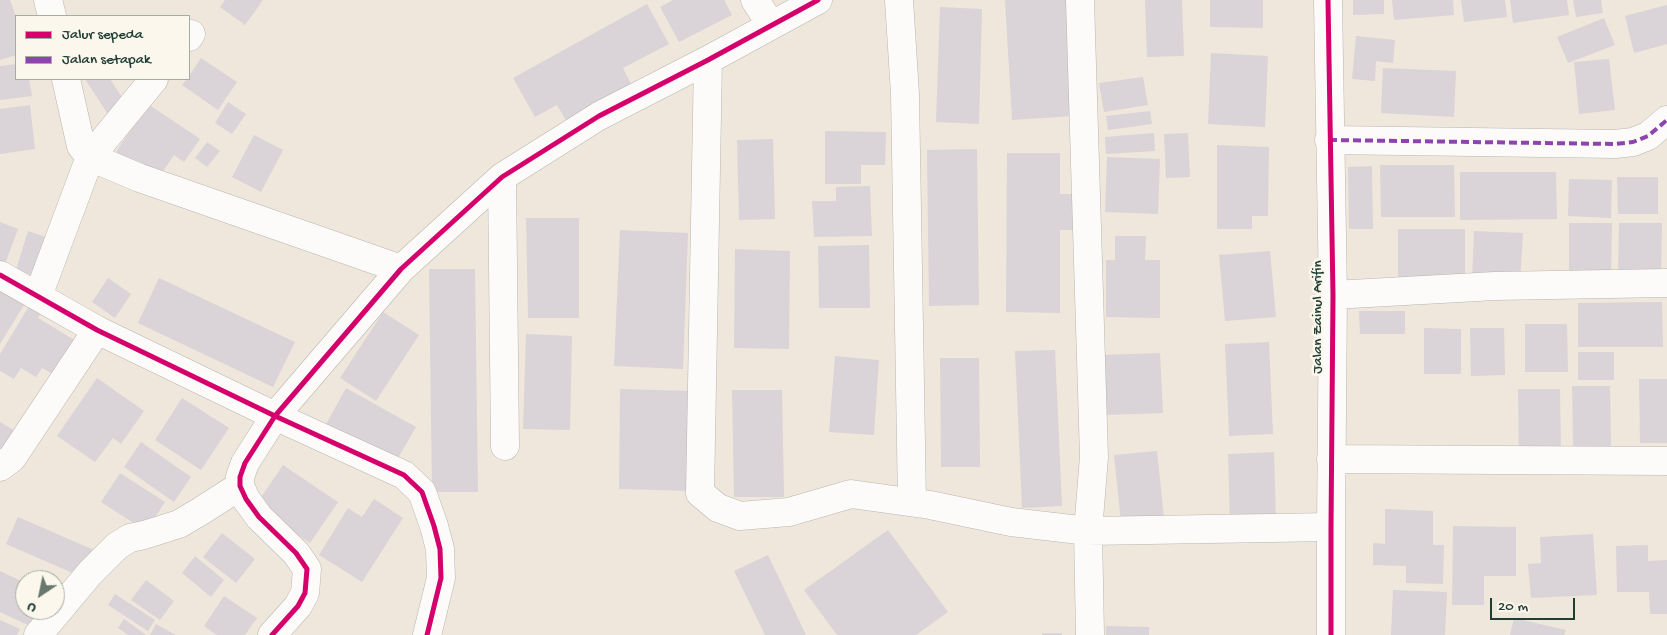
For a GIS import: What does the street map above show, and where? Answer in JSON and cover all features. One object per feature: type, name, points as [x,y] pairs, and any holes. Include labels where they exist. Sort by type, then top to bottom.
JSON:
[{"type":"street","points":[[48,0],[52,15]]},
{"type":"street","points":[[755,0],[771,26]]},
{"type":"street","points":[[272,635],[298,606],[305,593],[306,570],[296,553],[259,517],[246,499],[240,486],[240,477],[245,462],[275,416],[401,269],[502,177],[599,116],[708,60],[818,0]]},
{"type":"street","points":[[899,0],[905,94],[912,502]]},
{"type":"street","points":[[1080,0],[1094,457],[1088,531],[1090,635]]},
{"type":"street","name":"Jalan Zainul Arifin","points":[[1328,0],[1333,295],[1330,527],[1331,635]]},
{"type":"street","points":[[708,60],[700,493],[718,508],[740,516],[788,512],[851,494],[912,502],[1011,522],[1088,531],[1330,527]]},
{"type":"street","points":[[66,80],[81,146],[90,157],[140,178],[401,269]]},
{"type":"street","points":[[38,296],[90,157],[153,80]]},
{"type":"street","points":[[1329,140],[1615,144],[1633,142],[1648,136],[1667,120]]},
{"type":"street","points":[[502,177],[505,446]]},
{"type":"street","points":[[0,275],[97,330],[275,416],[404,475],[422,492],[440,549],[441,578],[427,635]]},
{"type":"street","points":[[1333,295],[1495,286],[1667,283]]},
{"type":"street","points":[[0,467],[12,458],[97,330]]},
{"type":"street","points":[[1331,459],[1667,461]]},
{"type":"street","points":[[38,635],[90,573],[117,546],[130,538],[179,524],[240,486]]},
{"type":"building","points":[[0,0],[10,0],[15,15],[15,55],[0,60]]},
{"type":"building","points":[[225,0],[263,0],[245,25],[220,7]]},
{"type":"building","points":[[673,0],[724,0],[732,15],[679,42],[660,7]]},
{"type":"building","points":[[1005,0],[1066,0],[1074,116],[1012,120]]},
{"type":"building","points":[[1145,0],[1182,0],[1184,56],[1147,57]]},
{"type":"building","points":[[1210,0],[1263,0],[1263,28],[1210,27]]},
{"type":"building","points":[[1353,0],[1384,0],[1384,14],[1353,15]]},
{"type":"building","points":[[1392,0],[1453,0],[1454,15],[1394,20]]},
{"type":"building","points":[[1461,0],[1505,0],[1507,17],[1464,22]]},
{"type":"building","points":[[1510,0],[1567,0],[1569,15],[1513,23]]},
{"type":"building","points":[[1573,0],[1601,0],[1603,13],[1576,17]]},
{"type":"building","points":[[647,4],[669,44],[623,68],[632,86],[567,122],[557,105],[535,117],[513,78]]},
{"type":"building","points":[[1667,5],[1667,44],[1634,53],[1625,16]]},
{"type":"building","points":[[940,7],[982,9],[979,124],[936,122]]},
{"type":"building","points":[[1604,18],[1615,45],[1568,63],[1557,37]]},
{"type":"building","points":[[1356,36],[1395,40],[1393,63],[1376,61],[1375,81],[1352,79]]},
{"type":"building","points":[[1211,53],[1268,56],[1265,127],[1208,124]]},
{"type":"building","points":[[201,58],[237,82],[218,110],[182,85],[186,80],[190,80],[190,74]]},
{"type":"building","points":[[1609,59],[1615,110],[1579,114],[1574,62]]},
{"type":"building","points":[[15,64],[15,80],[29,80],[32,96],[0,100],[0,66]]},
{"type":"building","points":[[1383,68],[1456,71],[1454,117],[1381,113]]},
{"type":"building","points":[[1143,77],[1148,105],[1104,112],[1099,83]]},
{"type":"building","points":[[86,80],[111,80],[129,108],[111,119]]},
{"type":"building","points":[[228,102],[246,114],[232,134],[215,123]]},
{"type":"building","points":[[148,104],[200,139],[184,162],[174,155],[157,180],[116,152]]},
{"type":"building","points":[[30,105],[35,149],[0,154],[0,109]]},
{"type":"building","points":[[1150,111],[1152,124],[1108,130],[1106,116]]},
{"type":"building","points":[[825,131],[886,132],[885,165],[861,165],[861,184],[825,184]]},
{"type":"building","points":[[1154,133],[1155,151],[1106,154],[1105,137]]},
{"type":"building","points":[[1188,133],[1190,177],[1166,178],[1164,134]]},
{"type":"building","points":[[254,135],[283,150],[261,192],[232,177]]},
{"type":"building","points":[[773,139],[775,219],[739,220],[737,140]]},
{"type":"building","points":[[207,142],[220,151],[207,167],[195,158]]},
{"type":"building","points":[[1217,145],[1269,147],[1268,216],[1252,216],[1252,229],[1217,229]]},
{"type":"building","points":[[977,149],[979,305],[929,306],[927,150]]},
{"type":"building","points":[[1007,153],[1060,153],[1060,194],[1074,194],[1074,230],[1060,230],[1060,313],[1006,312]]},
{"type":"building","points":[[1107,157],[1160,159],[1158,214],[1105,212]]},
{"type":"building","points":[[1380,165],[1454,165],[1455,217],[1381,217]]},
{"type":"building","points":[[1372,166],[1373,229],[1349,229],[1348,167]]},
{"type":"building","points":[[1460,172],[1556,172],[1557,219],[1460,220]]},
{"type":"building","points":[[1617,177],[1658,177],[1658,214],[1618,214]]},
{"type":"building","points":[[1569,179],[1612,180],[1611,218],[1568,216]]},
{"type":"building","points":[[870,186],[872,236],[814,237],[812,201],[836,201],[836,187]]},
{"type":"building","points":[[526,218],[579,218],[579,318],[528,318]]},
{"type":"building","points":[[0,222],[18,229],[5,264],[0,262]]},
{"type":"building","points":[[1569,223],[1612,223],[1611,276],[1569,276]]},
{"type":"building","points":[[1619,223],[1662,223],[1661,277],[1618,276]]},
{"type":"building","points":[[1398,229],[1465,229],[1465,281],[1398,281]]},
{"type":"building","points":[[620,230],[688,233],[683,369],[614,366]]},
{"type":"building","points":[[28,231],[49,238],[36,277],[16,270]]},
{"type":"building","points":[[1474,231],[1523,233],[1520,281],[1472,279]]},
{"type":"building","points":[[1115,236],[1146,236],[1145,260],[1160,260],[1160,318],[1106,317],[1106,260],[1115,260]]},
{"type":"building","points":[[869,245],[870,308],[819,308],[818,246]]},
{"type":"building","points":[[735,249],[790,251],[789,349],[734,348]]},
{"type":"building","points":[[1270,251],[1276,317],[1225,321],[1219,255]]},
{"type":"building","points":[[429,269],[475,269],[478,492],[432,492]]},
{"type":"building","points":[[108,278],[131,294],[115,318],[92,302]]},
{"type":"building","points":[[159,278],[295,342],[273,387],[138,323]]},
{"type":"building","points":[[0,283],[27,300],[0,344]]},
{"type":"building","points":[[34,298],[46,306],[38,318],[76,341],[55,375],[42,368],[36,377],[21,368],[14,379],[0,371],[0,354]]},
{"type":"building","points":[[1662,302],[1663,347],[1578,347],[1578,303]]},
{"type":"building","points":[[1359,311],[1405,311],[1405,334],[1360,334]]},
{"type":"building","points":[[383,312],[419,335],[376,401],[340,378]]},
{"type":"building","points":[[1525,324],[1567,324],[1568,372],[1525,372]]},
{"type":"building","points":[[1424,328],[1461,329],[1461,374],[1424,374]]},
{"type":"building","points":[[1470,328],[1504,328],[1505,375],[1471,376]]},
{"type":"building","points":[[526,334],[572,336],[570,430],[523,429]]},
{"type":"building","points":[[1269,342],[1273,434],[1229,436],[1225,344]]},
{"type":"building","points":[[1055,350],[1062,506],[1022,508],[1015,351]]},
{"type":"building","points":[[1578,352],[1614,352],[1614,380],[1578,380]]},
{"type":"building","points":[[1160,353],[1163,413],[1105,415],[1103,355]]},
{"type":"building","points":[[835,356],[879,360],[874,435],[829,432]]},
{"type":"building","points":[[940,358],[979,358],[980,467],[941,467]]},
{"type":"building","points":[[97,378],[144,411],[121,444],[113,438],[95,462],[57,436]]},
{"type":"building","points":[[1639,379],[1667,379],[1667,443],[1640,443]]},
{"type":"building","points":[[1572,386],[1610,386],[1611,446],[1573,446]]},
{"type":"building","points":[[346,388],[416,427],[394,465],[325,426]]},
{"type":"building","points":[[620,389],[692,391],[690,491],[619,489]]},
{"type":"building","points":[[1518,389],[1560,389],[1561,457],[1519,457]]},
{"type":"building","points":[[732,390],[782,390],[784,497],[734,497]]},
{"type":"building","points":[[182,398],[229,428],[201,470],[155,440]]},
{"type":"building","points":[[0,422],[17,432],[0,459]]},
{"type":"building","points":[[141,442],[191,477],[174,502],[124,467]]},
{"type":"building","points":[[1157,451],[1164,518],[1121,522],[1114,455]]},
{"type":"building","points":[[1274,452],[1276,521],[1230,522],[1228,454]]},
{"type":"building","points":[[283,465],[338,502],[310,543],[255,506]]},
{"type":"building","points":[[120,473],[165,502],[146,531],[101,502]]},
{"type":"building","points":[[374,499],[403,518],[362,582],[319,555],[348,508],[362,517]]},
{"type":"building","points":[[1385,509],[1433,511],[1433,545],[1444,545],[1443,584],[1406,583],[1406,566],[1373,565],[1373,543],[1385,544]]},
{"type":"building","points":[[18,517],[94,550],[82,577],[6,544]]},
{"type":"building","points":[[1453,526],[1516,527],[1516,576],[1484,576],[1484,605],[1452,605]]},
{"type":"building","points":[[888,530],[948,612],[916,635],[837,635],[804,590]]},
{"type":"building","points":[[222,533],[255,559],[236,583],[203,557]]},
{"type":"building","points":[[1593,534],[1597,595],[1531,598],[1528,564],[1541,563],[1540,537]]},
{"type":"building","points":[[1648,545],[1648,561],[1667,560],[1667,614],[1650,614],[1649,592],[1617,592],[1616,546]]},
{"type":"building","points":[[768,555],[806,635],[765,635],[734,571]]},
{"type":"building","points":[[195,556],[224,580],[211,597],[182,573]]},
{"type":"building","points":[[0,571],[15,578],[15,619],[0,612]]},
{"type":"building","points":[[146,580],[174,601],[160,620],[131,600]]},
{"type":"building","points":[[1393,590],[1447,592],[1445,635],[1391,635]]},
{"type":"building","points":[[115,594],[155,620],[148,631],[108,605]]},
{"type":"building","points":[[224,596],[257,618],[245,635],[217,635],[204,626]]},
{"type":"building","points":[[1514,618],[1566,630],[1564,635],[1510,635]]},
{"type":"building","points":[[124,619],[146,635],[128,635],[118,628]]},
{"type":"building","points":[[0,620],[20,629],[17,635],[0,635]]},
{"type":"building","points":[[17,620],[38,620],[34,628]]},
{"type":"building","points":[[156,624],[176,635],[150,635]]},
{"type":"building","points":[[1106,626],[1149,627],[1149,635],[1106,635]]},
{"type":"building","points":[[1042,633],[1062,633],[1062,635],[1042,635]]},
{"type":"marked path","points":[[1329,140],[1615,144],[1633,142],[1648,136],[1667,120]]},
{"type":"cycle path","points":[[272,635],[298,606],[305,593],[307,569],[296,553],[259,517],[246,499],[240,486],[240,477],[245,463],[275,416],[401,269],[502,177],[599,116],[708,60],[818,0]]},
{"type":"cycle path","points":[[1328,0],[1333,295],[1331,635]]},
{"type":"cycle path","points":[[0,275],[97,330],[275,416],[404,475],[422,492],[440,549],[441,578],[427,635]]}]
